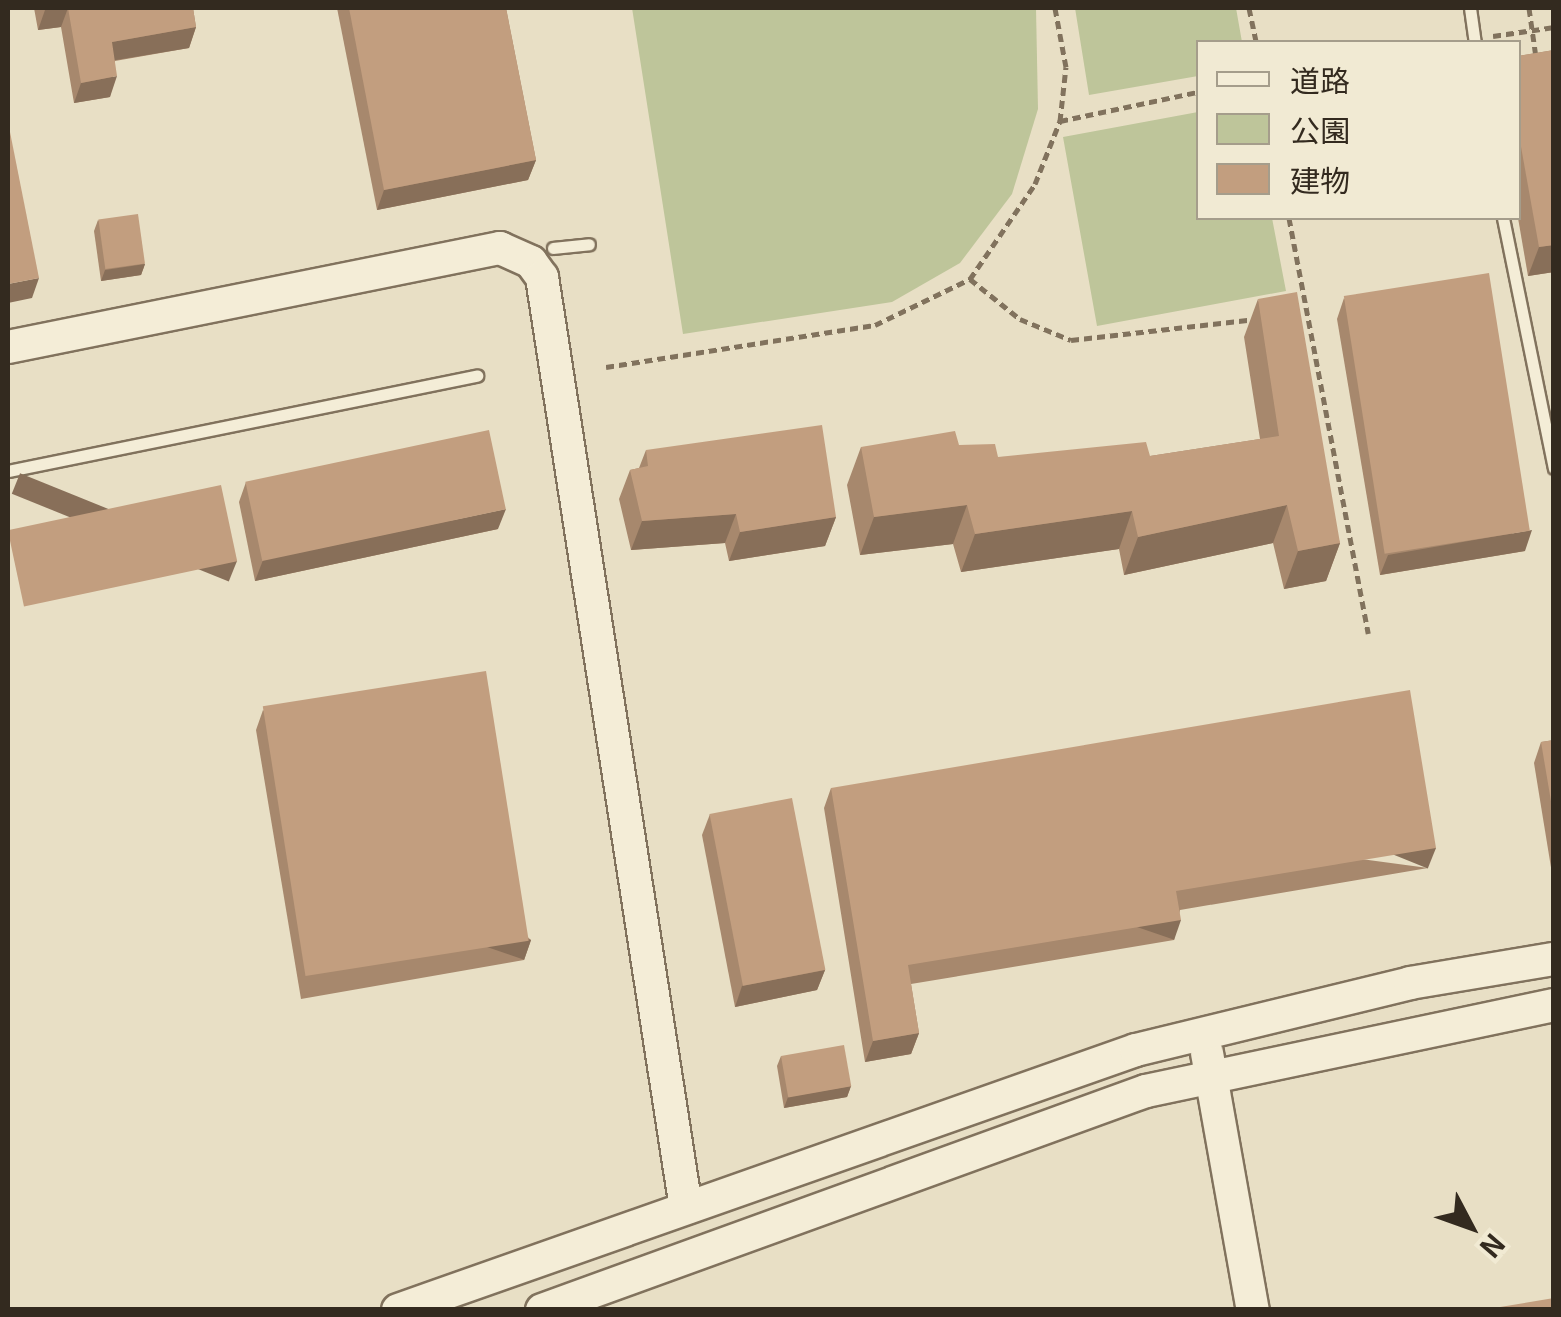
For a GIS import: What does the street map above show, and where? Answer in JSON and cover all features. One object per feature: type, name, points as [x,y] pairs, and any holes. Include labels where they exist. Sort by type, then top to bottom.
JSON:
[{"type":"street","points":[[8,347],[500,248],[531,262],[542,277],[686,1208]]},
{"type":"street","points":[[398,1310],[1204,1031],[1554,959]]},
{"type":"street","points":[[542,1310],[1211,1074],[1554,1005]]},
{"type":"street","points":[[1204,1031],[1253,1310]]},
{"type":"lane","points":[[1470,8],[1475,40]]},
{"type":"lane","points":[[1504,220],[1554,468]]},
{"type":"lane","points":[[553,248],[589,244]]},
{"type":"lane","points":[[8,471],[478,376]]},
{"type":"path","points":[[606,366],[875,325],[970,279],[1036,184],[1060,122],[1066,67],[1056,8]]},
{"type":"path","points":[[1249,8],[1256,40]]},
{"type":"path","points":[[1529,8],[1537,63]]},
{"type":"path","points":[[1480,40],[1554,27]]},
{"type":"path","points":[[1060,122],[1196,92]]},
{"type":"path","points":[[1289,220],[1368,634]]},
{"type":"path","points":[[970,279],[1020,319],[1071,340],[1270,317]]},
{"type":"path","points":[[1288,314],[1307,312]]},
{"type":"green space","points":[[632,8],[1036,8],[1038,109],[1012,194],[960,263],[892,302],[683,334]]},
{"type":"green space","points":[[1075,8],[1236,8],[1242,40],[1196,40],[1196,76],[1089,95]]},
{"type":"green space","points":[[1196,112],[1196,220],[1272,220],[1286,291],[1097,326],[1063,137]]},
{"type":"building","points":[[68,8],[193,8],[196,27],[112,42],[117,76],[81,83]]},
{"type":"building","points":[[349,8],[506,8],[536,160],[384,190]]},
{"type":"building","points":[[1554,50],[1554,245],[1539,247],[1521,147],[1521,56]]},
{"type":"building","points":[[8,122],[39,278],[8,284]]},
{"type":"building","points":[[138,214],[145,264],[105,269],[98,220]]},
{"type":"building","points":[[1489,273],[1530,531],[1385,554],[1344,296]]},
{"type":"building","points":[[1297,292],[1340,543],[1298,551],[1287,505],[1138,537],[1132,511],[975,534],[967,505],[874,517],[861,447],[955,431],[959,445],[995,444],[998,457],[1146,442],[1150,456],[1279,436],[1258,299]]},
{"type":"building","points":[[822,425],[836,517],[740,532],[736,514],[642,521],[630,470],[648,466],[646,450]]},
{"type":"building","points":[[489,430],[506,509],[262,561],[245,482]]},
{"type":"building","points":[[221,485],[237,561],[24,607],[8,530]]},
{"type":"building","points":[[486,671],[529,941],[305,976],[263,706]]},
{"type":"building","points":[[1410,690],[1436,848],[1176,891],[1181,920],[908,965],[919,1033],[873,1041],[831,788]]},
{"type":"building","points":[[1554,740],[1554,819],[1541,742]]},
{"type":"building","points":[[792,798],[825,970],[743,986],[710,814]]},
{"type":"building","points":[[844,1045],[851,1086],[788,1097],[781,1056]]},
{"type":"building","points":[[1554,1298],[1554,1310],[1482,1310]]}]
